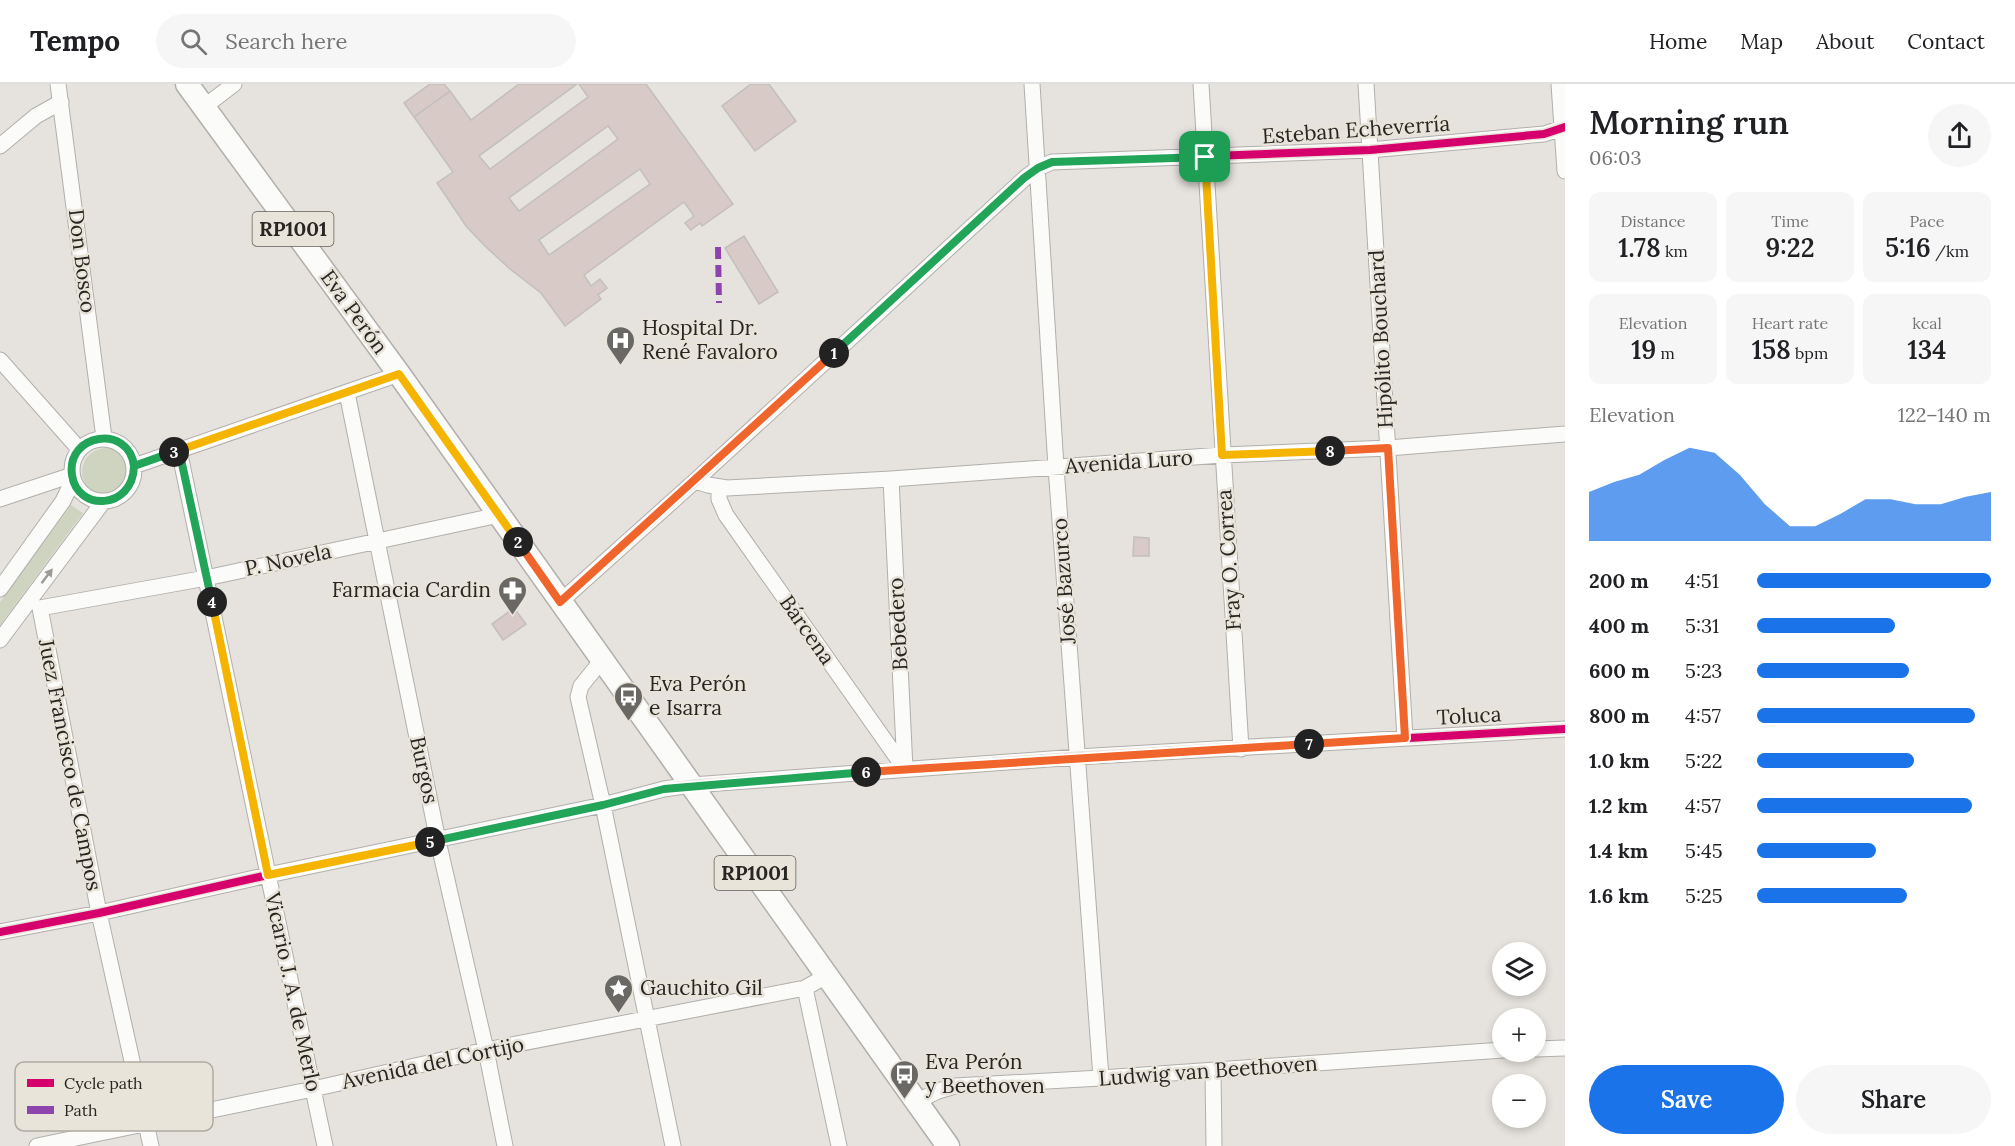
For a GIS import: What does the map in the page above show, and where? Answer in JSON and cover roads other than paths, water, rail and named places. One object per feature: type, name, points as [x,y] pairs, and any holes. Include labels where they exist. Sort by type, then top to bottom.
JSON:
[{"type":"main road","name":"Eva Perón","points":[[187,84],[399,374],[560,602]]},
{"type":"main road","name":"RP1001","points":[[560,602],[948,1146]]},
{"type":"street","name":"Don Bosco","points":[[58,84],[104,438]]},
{"type":"street","points":[[204,107],[234,84]]},
{"type":"street","name":"José Bazurco","points":[[1032,84],[1056,467],[1101,1078]]},
{"type":"street","name":"Fray O. Correa","points":[[1201,84],[1241,749]]},
{"type":"street","name":"Hipólito Bouchard","points":[[1366,84],[1405,738]]},
{"type":"street","points":[[1560,84],[1565,171]]},
{"type":"street","points":[[0,146],[36,116],[61,102]]},
{"type":"street","name":"Esteban Echeverría","points":[[560,602],[1024,178],[1038,168],[1052,162],[1370,150],[1544,134],[1564,127]]},
{"type":"street","points":[[0,360],[79,449]]},
{"type":"street","points":[[134,466],[399,374]]},
{"type":"street","name":"Burgos","points":[[347,393],[438,841],[486,1050],[505,1146]]},
{"type":"street","name":"Avenida Luro","points":[[695,481],[727,488],[891,479],[1222,455],[1388,448],[1565,434]]},
{"type":"street","points":[[0,589],[63,501],[72,478],[74,457],[79,449],[92,440],[104,438],[126,448],[131,454],[134,475],[127,491],[112,500],[93,500],[84,496],[72,478]]},
{"type":"street","name":"Vicario J. A. de Merlo","points":[[179,450],[325,1146]]},
{"type":"street","points":[[0,499],[72,478]]},
{"type":"street","name":"Bebedero","points":[[891,479],[905,769]]},
{"type":"street","name":"Bárcena","points":[[719,486],[719,499],[726,515],[905,769]]},
{"type":"street","points":[[0,640],[34,605],[103,501]]},
{"type":"street","name":"P. Novela","points":[[34,605],[207,578],[499,515]]},
{"type":"street","name":"Juez Francisco de Campos","points":[[34,605],[132,1062]]},
{"type":"street","points":[[602,660],[581,686],[578,697],[603,805],[673,1146]]},
{"type":"street","name":"Toluca","points":[[0,932],[438,841],[603,805],[664,789],[692,785],[1077,757],[1565,729]]},
{"type":"street","name":"Avenida del Cortijo","points":[[213,1109],[486,1050],[805,988],[828,975]]},
{"type":"street","points":[[805,988],[839,1146]]},
{"type":"street","points":[[1546,1049],[1565,1048]]},
{"type":"street","name":"Ludwig van Beethoven","points":[[916,1102],[938,1091],[955,1086],[1213,1071],[1492,1051]]},
{"type":"street","points":[[1213,1071],[1214,1146]]},
{"type":"street","name":"Avenida del Cortijo","points":[[37,1146],[108,1131]]},
{"type":"street","name":"Juez Francisco de Campos","points":[[148,1131],[151,1146]]},
{"type":"place","name":"Hospital Dr. René Favaloro","points":[[621,366]]},
{"type":"place","name":"Farmacia Cardin","points":[[512,616]]},
{"type":"place","name":"Eva Perón e Isarra","points":[[628,722]]},
{"type":"place","name":"Gauchito Gil","points":[[619,1014]]},
{"type":"place","name":"Eva Perón y Beethoven","points":[[904,1100]]}]
